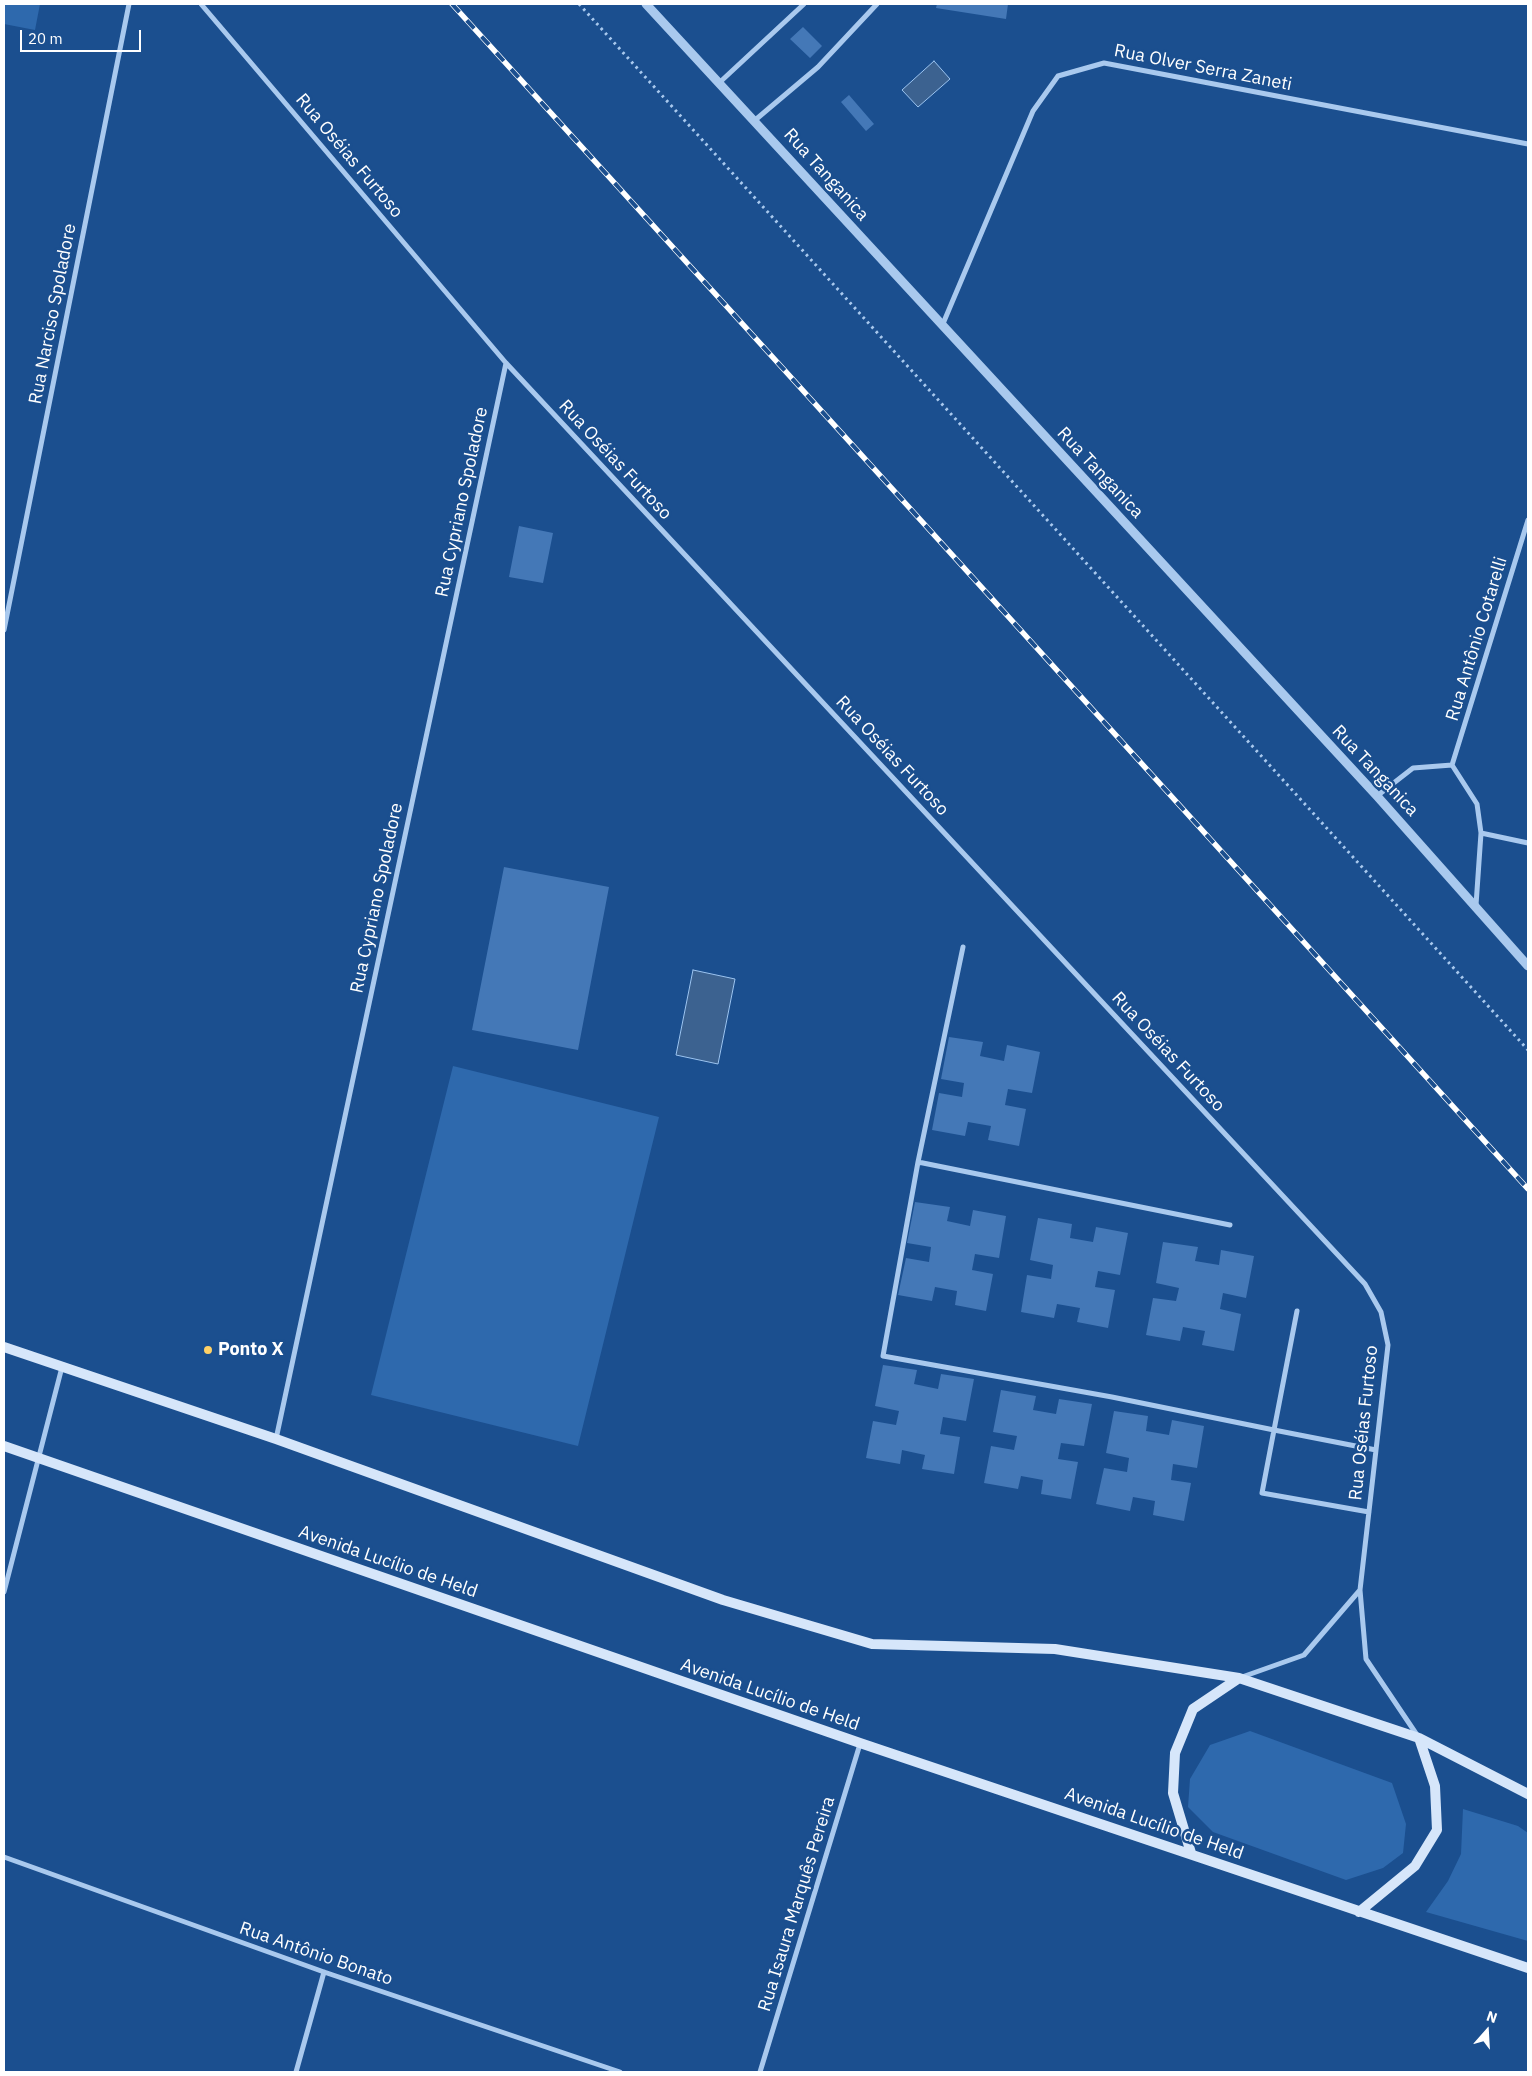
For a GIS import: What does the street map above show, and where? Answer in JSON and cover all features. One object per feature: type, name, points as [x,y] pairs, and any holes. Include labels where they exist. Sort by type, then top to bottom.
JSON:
[{"type":"main road","points":[[4,1347],[276,1439],[723,1600],[872,1644],[1055,1649],[1239,1678],[1419,1738],[1528,1794]]},
{"type":"main road","name":"Avenida Lucílio de Held","points":[[4,1446],[860,1743],[1528,1968]]},
{"type":"main road","points":[[1191,1853],[1174,1793],[1175,1753],[1193,1709],[1239,1678]]},
{"type":"main road","points":[[1359,1912],[1415,1866],[1437,1830],[1435,1786],[1419,1738]]},
{"type":"street","name":"Rua Narciso Spoladore","points":[[4,630],[129,4]]},
{"type":"street","name":"Rua Oséias Furtoso","points":[[201,4],[506,363],[1365,1284],[1381,1312],[1388,1345],[1360,1590],[1366,1659],[1419,1738]]},
{"type":"street","name":"Rua Tanganica","points":[[646,4],[1376,796],[1528,966]]},
{"type":"street","points":[[719,83],[804,4]]},
{"type":"street","points":[[754,121],[818,68],[877,4]]},
{"type":"street","name":"Rua Olver Serra Zaneti","points":[[942,326],[1033,111],[1058,76],[1104,63],[1528,144]]},
{"type":"street","name":"Rua Cypriano Spoladore","points":[[276,1439],[506,363]]},
{"type":"street","name":"Rua Antônio Cotarelli","points":[[1452,765],[1528,520]]},
{"type":"street","points":[[1376,796],[1413,768],[1452,765],[1477,804],[1481,833],[1476,906]]},
{"type":"street","points":[[1481,833],[1528,843]]},
{"type":"street","points":[[963,947],[918,1162],[883,1356],[1112,1397],[1376,1450]]},
{"type":"street","points":[[918,1162],[1230,1225]]},
{"type":"street","points":[[1297,1311],[1262,1493],[1369,1512]]},
{"type":"street","points":[[4,1592],[63,1366]]},
{"type":"street","points":[[1239,1678],[1304,1655],[1360,1590]]},
{"type":"street","name":"Rua Isaura Marquês Pereira","points":[[760,2072],[860,1743]]},
{"type":"street","name":"Rua Antônio Bonato","points":[[4,1857],[324,1972],[620,2072]]},
{"type":"street","points":[[296,2072],[324,1972]]},
{"type":"path","points":[[579,4],[1528,1050]]},
{"type":"shaded area","points":[[4,4],[40,4],[35,30],[4,24]]},
{"type":"shaded area","points":[[934,61],[950,79],[918,107],[902,90]]},
{"type":"shaded area","points":[[693,970],[735,979],[718,1064],[676,1055]]},
{"type":"shaded area","points":[[453,1066],[659,1117],[578,1446],[371,1395]]},
{"type":"shaded area","points":[[1250,1731],[1392,1783],[1406,1824],[1403,1853],[1383,1868],[1346,1880],[1213,1832],[1188,1807],[1190,1779],[1210,1745]]},
{"type":"shaded area","points":[[1463,1809],[1518,1826],[1528,1833],[1528,1941],[1426,1912],[1448,1881],[1461,1854]]},
{"type":"building","points":[[937,4],[1008,4],[1006,19],[936,8]]},
{"type":"building","points":[[803,27],[822,46],[810,58],[790,39]]},
{"type":"building","points":[[849,95],[874,124],[866,131],[841,102]]},
{"type":"building","points":[[519,526],[553,533],[543,583],[509,577]]},
{"type":"building","points":[[504,867],[609,887],[578,1050],[472,1030]]},
{"type":"building","points":[[949,1037],[983,1042],[980,1056],[1004,1061],[1007,1045],[1040,1052],[1032,1093],[1008,1089],[1005,1105],[1026,1109],[1019,1146],[988,1140],[991,1126],[968,1122],[965,1136],[932,1130],[939,1093],[962,1097],[964,1083],[941,1079]]},
{"type":"building","points":[[915,1202],[950,1207],[947,1221],[970,1226],[973,1210],[1006,1216],[999,1258],[975,1254],[972,1270],[993,1274],[986,1311],[955,1305],[957,1291],[935,1287],[932,1301],[898,1295],[906,1258],[929,1262],[931,1247],[907,1243]]},
{"type":"building","points":[[1038,1218],[1072,1224],[1070,1238],[1093,1242],[1096,1227],[1128,1233],[1120,1275],[1098,1271],[1095,1287],[1115,1290],[1108,1328],[1077,1322],[1080,1308],[1057,1304],[1054,1318],[1021,1312],[1027,1275],[1051,1279],[1053,1265],[1030,1260]]},
{"type":"building","points":[[1163,1242],[1198,1247],[1195,1261],[1219,1265],[1221,1250],[1254,1256],[1246,1298],[1223,1293],[1220,1309],[1241,1314],[1234,1351],[1202,1345],[1205,1331],[1183,1327],[1180,1341],[1146,1335],[1153,1298],[1176,1301],[1179,1288],[1156,1283]]},
{"type":"building","points":[[883,1365],[917,1370],[914,1384],[938,1389],[941,1374],[974,1379],[966,1421],[943,1417],[940,1434],[960,1437],[954,1474],[922,1469],[925,1455],[902,1450],[900,1464],[866,1458],[873,1421],[896,1425],[899,1411],[875,1406]]},
{"type":"building","points":[[1001,1390],[1036,1396],[1033,1410],[1056,1414],[1059,1399],[1092,1404],[1084,1446],[1061,1443],[1058,1459],[1078,1462],[1071,1499],[1041,1494],[1043,1480],[1021,1476],[1018,1489],[984,1483],[991,1446],[1014,1450],[1017,1436],[993,1432]]},
{"type":"building","points":[[1114,1411],[1148,1416],[1146,1431],[1169,1435],[1172,1420],[1204,1426],[1197,1468],[1173,1464],[1171,1480],[1191,1483],[1184,1521],[1153,1515],[1155,1501],[1133,1497],[1130,1511],[1096,1504],[1104,1468],[1127,1472],[1129,1458],[1106,1453]]},
{"type":"railway","points":[[452,4],[1528,1189]]},
{"type":"place","name":"Ponto X","points":[[208,1350]]}]
